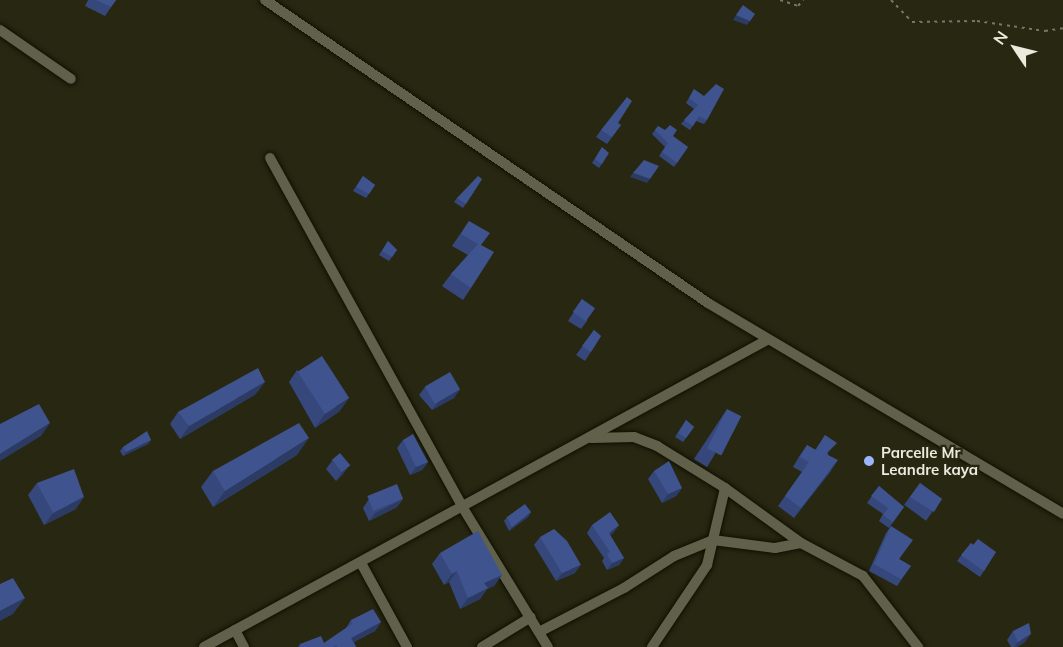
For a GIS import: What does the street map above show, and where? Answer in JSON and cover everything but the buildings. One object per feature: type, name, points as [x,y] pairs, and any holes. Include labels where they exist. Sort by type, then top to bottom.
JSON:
[{"type":"street","points":[[265,0],[708,303],[1063,514]]},
{"type":"street","points":[[0,30],[71,79]]},
{"type":"street","points":[[270,158],[463,508],[548,647]]},
{"type":"street","points":[[204,647],[463,508],[767,340]]},
{"type":"street","points":[[589,438],[634,437],[657,446],[725,488],[801,543],[863,576],[918,647]]},
{"type":"street","points":[[652,647],[707,565],[725,488]]},
{"type":"street","points":[[539,632],[624,588],[674,556],[713,540],[776,548],[801,543]]},
{"type":"street","points":[[361,563],[407,647]]},
{"type":"street","points":[[482,647],[531,617]]},
{"type":"street","points":[[235,630],[244,647]]},
{"type":"path","points":[[780,0],[798,6],[803,0]]},
{"type":"path","points":[[891,0],[912,22],[977,21],[1045,31],[1063,28]]},
{"type":"place","name":"Parcelle Mr Leandre kaya","points":[[869,461]]}]
